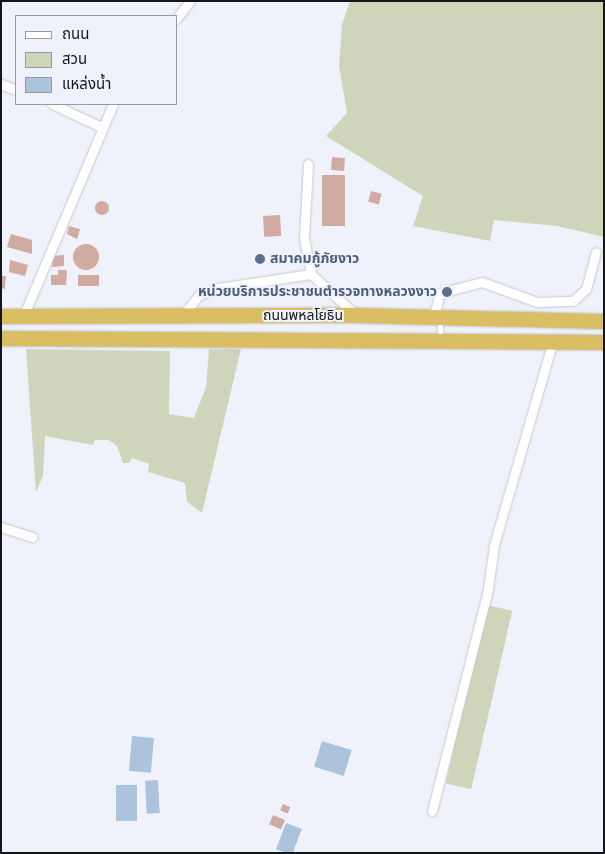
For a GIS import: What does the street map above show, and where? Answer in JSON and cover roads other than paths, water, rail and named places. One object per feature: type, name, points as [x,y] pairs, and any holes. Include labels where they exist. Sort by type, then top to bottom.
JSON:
[{"type":"highway","name":"ถนนพหลโยธิน","points":[[1,316],[356,315],[436,320],[604,321]]},
{"type":"highway","name":"ถนนพหลโยธิน","points":[[1,338],[604,342]]},
{"type":"street","points":[[178,16],[190,1]]},
{"type":"street","points":[[1,84],[15,90]]},
{"type":"street","points":[[54,105],[101,127]]},
{"type":"street","points":[[23,316],[101,127],[112,105]]},
{"type":"street","points":[[308,164],[304,238],[311,274],[356,315]]},
{"type":"street","points":[[436,320],[440,293],[482,282],[537,302],[573,301],[586,289],[596,252]]},
{"type":"street","points":[[182,316],[200,295],[218,288],[311,274]]},
{"type":"street","points":[[432,811],[488,589],[494,545],[553,341]]},
{"type":"street","points":[[1,527],[32,537]]},
{"type":"lane","points":[[436,320],[441,340]]},
{"type":"water","points":[[132,736],[154,738],[151,773],[129,771]]},
{"type":"water","points":[[322,741],[352,750],[344,776],[314,767]]},
{"type":"water","points":[[158,780],[160,813],[147,814],[145,781]]},
{"type":"water","points":[[116,785],[137,785],[137,821],[116,821]]},
{"type":"water","points":[[286,823],[302,829],[293,853],[286,853],[276,849]]},
{"type":"place","name":"สมาคมกู้ภัยงาว","points":[[260,259]]},
{"type":"place","name":"หน่วยบริการประชาชนตำรวจทางหลวงงาว","points":[[447,292]]}]
